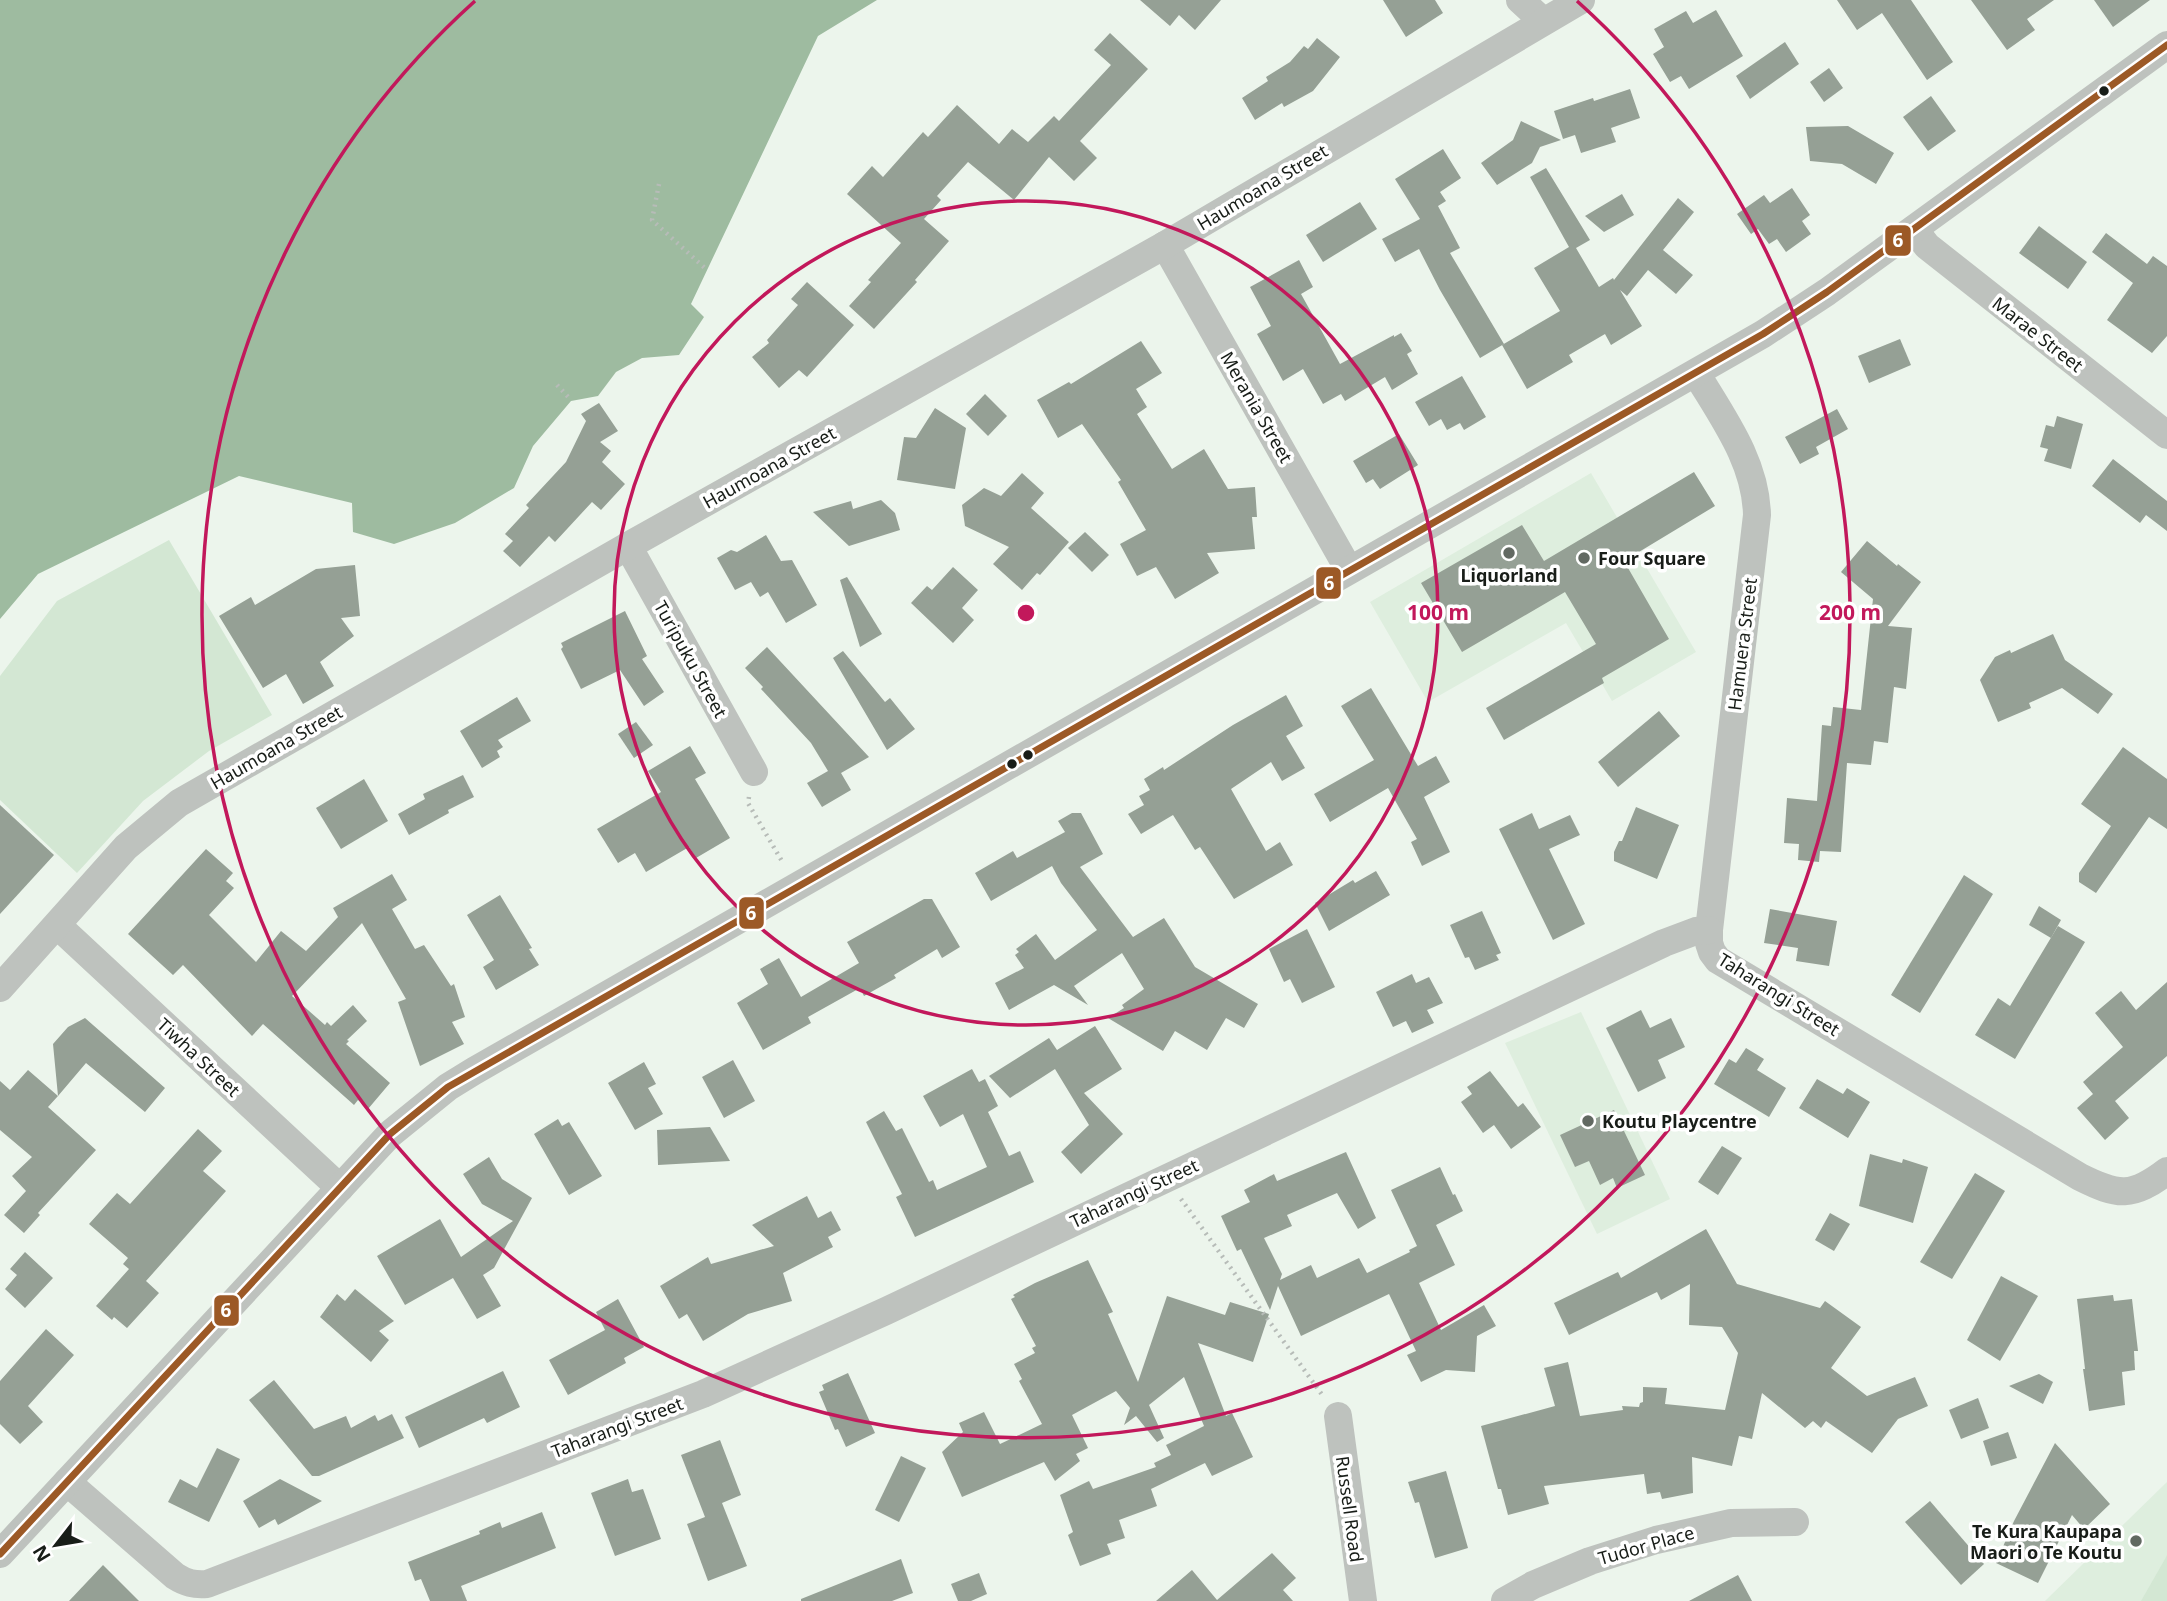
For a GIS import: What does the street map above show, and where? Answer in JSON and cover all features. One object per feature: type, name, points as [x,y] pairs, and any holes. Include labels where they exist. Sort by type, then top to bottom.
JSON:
[{"type":"street","points":[[1520,0],[1543,21]]},
{"type":"street","name":"Haumoana Street","points":[[0,988],[126,847],[179,803],[628,546],[1165,245],[1581,0]]},
{"type":"street","points":[[0,1554],[390,1135],[448,1087],[1763,334],[1817,299],[2167,45]]},
{"type":"street","name":"Marae Street","points":[[1914,229],[1927,246],[2167,435]]},
{"type":"street","name":"Merania Street","points":[[1165,245],[1349,570]]},
{"type":"street","name":"Hamuera Street","points":[[1696,373],[1751,471],[1757,505],[1709,930]]},
{"type":"street","name":"Turipuku Street","points":[[628,546],[754,772]]},
{"type":"street","name":"Tiwha Street","points":[[58,926],[341,1188]]},
{"type":"street","name":"Taharangi Street","points":[[67,1482],[175,1576],[195,1585],[207,1584],[703,1394],[886,1311],[1664,943],[1696,931],[1709,930],[1712,952],[1718,960],[2080,1177],[2104,1189],[2122,1192],[2142,1188],[2167,1171]]},
{"type":"street","name":"Russell Road","points":[[1338,1416],[1363,1601]]},
{"type":"street","name":"Tudor Place","points":[[1505,1601],[1533,1585],[1590,1561],[1656,1540],[1731,1523],[1795,1522]]},
{"type":"path","points":[[659,184],[652,220],[707,270]]},
{"type":"path","points":[[557,385],[571,401]]},
{"type":"path","points":[[754,772],[748,803],[796,886]]},
{"type":"path","points":[[1170,1176],[1181,1198],[1338,1416]]},
{"type":"shaded area","points":[[0,0],[877,0],[818,36],[691,304],[704,317],[679,355],[642,358],[616,372],[598,396],[571,401],[533,446],[514,488],[455,523],[394,544],[353,532],[352,503],[239,476],[38,574],[0,619]]},
{"type":"shaded area","points":[[1591,473],[1696,652],[1612,701],[1566,623],[1428,702],[1370,602]]},
{"type":"shaded area","points":[[169,540],[272,715],[209,751],[143,801],[77,873],[0,800],[0,676],[57,601]]},
{"type":"shaded area","name":"Koutu Playcentre","points":[[1581,1012],[1670,1199],[1597,1234],[1505,1043]]},
{"type":"shaded area","name":"Te Kura Kaupapa Maori o Te Koutu","points":[[2167,1482],[2167,1601],[2045,1601]]},
{"type":"shaded area","points":[[2167,1555],[2167,1601],[2141,1601],[2165,1559]]},
{"type":"building","points":[[1140,0],[1221,0],[1195,30],[1179,15],[1170,26]]},
{"type":"building","points":[[1383,0],[1435,0],[1443,13],[1406,37]]},
{"type":"building","points":[[1837,0],[1911,0],[1953,62],[1927,80],[1882,13],[1857,30]]},
{"type":"building","points":[[1971,0],[2054,0],[2027,19],[2035,30],[2007,50]]},
{"type":"building","points":[[2094,0],[2150,0],[2113,27]]},
{"type":"building","points":[[1716,10],[1743,56],[1689,89],[1681,76],[1670,82],[1653,54],[1664,47],[1654,29],[1686,11],[1693,23]]},
{"type":"building","points":[[1110,33],[1148,69],[1080,141],[1097,158],[1074,181],[1049,157],[1014,200],[968,162],[937,196],[941,200],[924,219],[949,241],[915,280],[917,282],[874,329],[849,306],[901,243],[847,194],[872,166],[883,177],[923,132],[928,137],[957,105],[999,144],[1012,129],[1028,142],[1054,116],[1059,121],[1111,65],[1094,50]]},
{"type":"building","points":[[1317,38],[1340,57],[1313,91],[1284,107],[1282,103],[1255,120],[1242,98],[1268,81],[1266,77],[1290,62],[1304,46],[1308,49]]},
{"type":"building","points":[[1785,42],[1799,64],[1750,99],[1736,76]]},
{"type":"building","points":[[1829,68],[1843,88],[1824,102],[1810,82]]},
{"type":"building","points":[[1630,89],[1640,118],[1611,128],[1616,142],[1581,153],[1575,135],[1563,139],[1554,111]]},
{"type":"building","points":[[1931,96],[1956,131],[1928,151],[1903,117]]},
{"type":"building","points":[[1521,121],[1561,140],[1540,147],[1532,163],[1497,185],[1481,163],[1513,140]]},
{"type":"building","points":[[1848,126],[1894,153],[1876,184],[1842,164],[1810,161],[1806,127]]},
{"type":"building","points":[[1443,149],[1461,178],[1440,192],[1446,201],[1438,206],[1460,248],[1450,253],[1504,344],[1480,358],[1419,249],[1395,262],[1382,239],[1420,219],[1395,179]]},
{"type":"building","points":[[1546,168],[1590,240],[1576,248],[1599,287],[1613,278],[1614,280],[1678,198],[1694,212],[1663,250],[1693,275],[1676,294],[1648,270],[1627,296],[1620,290],[1642,326],[1611,345],[1605,334],[1569,355],[1573,362],[1527,389],[1502,345],[1560,311],[1534,268],[1569,247],[1530,177]]},
{"type":"building","points":[[1792,188],[1810,215],[1802,221],[1811,234],[1786,252],[1777,239],[1769,244],[1758,229],[1751,234],[1737,214],[1764,195],[1770,203]]},
{"type":"building","points":[[1622,194],[1634,215],[1604,232],[1585,216]]},
{"type":"building","points":[[1360,202],[1377,229],[1323,262],[1306,235]]},
{"type":"building","points":[[2039,226],[2087,262],[2068,289],[2019,253]]},
{"type":"building","points":[[2106,233],[2147,264],[2153,256],[2167,266],[2167,336],[2152,353],[2107,320],[2133,283],[2092,252]]},
{"type":"building","points":[[1299,260],[1313,287],[1301,294],[1340,364],[1401,333],[1412,351],[1407,354],[1418,374],[1392,390],[1385,377],[1345,401],[1341,394],[1323,404],[1303,369],[1283,381],[1257,334],[1271,326],[1250,287]]},
{"type":"building","points":[[807,282],[854,325],[807,377],[799,370],[779,388],[752,357],[769,343],[767,340],[798,305],[791,299]]},
{"type":"building","points":[[1900,339],[1911,365],[1869,383],[1858,356]]},
{"type":"building","points":[[1141,341],[1162,373],[1136,389],[1147,407],[1137,414],[1172,469],[1204,449],[1228,489],[1255,487],[1257,517],[1252,517],[1255,549],[1207,553],[1219,573],[1175,599],[1156,567],[1137,576],[1120,544],[1146,530],[1118,482],[1121,480],[1082,424],[1058,438],[1037,400],[1069,382],[1071,384]]},
{"type":"building","points":[[1462,376],[1486,417],[1464,430],[1460,423],[1447,430],[1441,419],[1429,426],[1415,402]]},
{"type":"building","points":[[985,394],[1007,416],[988,436],[966,414]]},
{"type":"building","points":[[599,403],[618,431],[600,442],[611,451],[602,462],[625,484],[601,510],[592,502],[555,542],[549,536],[520,567],[503,551],[513,541],[505,534],[529,508],[526,505],[566,462],[586,421],[581,414]]},
{"type":"building","points":[[935,408],[966,428],[955,489],[897,480],[904,437],[916,438]]},
{"type":"building","points":[[1837,409],[1848,429],[1816,447],[1819,454],[1800,464],[1785,437]]},
{"type":"building","points":[[2057,416],[2083,424],[2071,469],[2044,461],[2048,449],[2040,447],[2046,425],[2054,427]]},
{"type":"building","points":[[1399,434],[1418,465],[1380,489],[1373,479],[1366,483],[1353,461]]},
{"type":"building","points":[[2113,459],[2167,501],[2167,531],[2146,515],[2140,523],[2092,486]]},
{"type":"building","points":[[1694,472],[1715,506],[1624,561],[1669,639],[1602,678],[1604,683],[1504,740],[1486,708],[1596,644],[1565,592],[1462,652],[1421,583],[1522,525],[1544,561]]},
{"type":"building","points":[[1022,473],[1044,493],[1031,508],[1069,542],[1040,575],[1037,573],[1022,590],[993,564],[1009,547],[965,526],[962,505],[984,488],[1001,496]]},
{"type":"building","points":[[881,500],[895,513],[900,530],[849,546],[813,512],[851,501],[853,509]]},
{"type":"building","points":[[1085,532],[1109,555],[1092,572],[1068,548]]},
{"type":"building","points":[[766,535],[781,561],[792,560],[817,605],[786,623],[768,592],[760,597],[751,582],[735,590],[717,558],[731,550],[737,552]]},
{"type":"building","points":[[1867,541],[1921,582],[1888,626],[1912,628],[1906,689],[1894,687],[1888,743],[1874,741],[1871,765],[1847,763],[1841,852],[1820,851],[1819,862],[1798,860],[1799,844],[1784,843],[1787,798],[1817,801],[1822,725],[1831,726],[1833,707],[1861,710],[1873,599],[1841,572]]},
{"type":"building","points":[[355,565],[360,616],[341,618],[354,636],[320,662],[334,686],[303,704],[286,674],[263,688],[219,616],[251,597],[255,605],[316,569]]},
{"type":"building","points":[[953,567],[978,590],[962,608],[974,620],[953,643],[911,603],[927,586],[932,590]]},
{"type":"building","points":[[847,577],[882,634],[860,647],[840,580]]},
{"type":"building","points":[[625,611],[647,656],[642,659],[664,692],[644,706],[620,670],[581,689],[561,649],[561,643]]},
{"type":"building","points":[[2053,634],[2065,660],[2113,694],[2098,714],[2062,688],[2029,703],[2031,708],[1998,722],[1980,680],[1995,657],[2010,650],[2011,653]]},
{"type":"building","points":[[767,647],[869,757],[841,773],[851,790],[822,807],[807,783],[828,771],[811,743],[745,668]]},
{"type":"building","points":[[843,651],[885,702],[890,698],[915,729],[887,750],[833,658]]},
{"type":"building","points":[[1371,688],[1418,766],[1436,756],[1450,782],[1424,797],[1450,852],[1422,866],[1411,842],[1417,839],[1388,788],[1330,822],[1314,794],[1374,760],[1341,706]]},
{"type":"building","points":[[1286,695],[1303,726],[1286,736],[1305,768],[1282,781],[1271,762],[1231,789],[1266,851],[1280,842],[1293,865],[1234,899],[1200,847],[1195,850],[1173,815],[1141,834],[1128,814],[1144,805],[1139,796],[1150,790],[1144,779],[1163,767],[1164,770],[1233,725]]},
{"type":"building","points":[[517,697],[531,721],[498,740],[503,747],[497,751],[500,757],[482,768],[460,731]]},
{"type":"building","points":[[1659,711],[1680,736],[1618,787],[1598,762]]},
{"type":"building","points":[[636,722],[653,745],[634,758],[618,734]]},
{"type":"building","points":[[690,746],[706,773],[695,779],[730,838],[696,858],[689,847],[646,872],[635,853],[618,863],[597,829],[661,792],[648,771]]},
{"type":"building","points":[[2123,747],[2167,779],[2167,829],[2149,817],[2096,893],[2079,882],[2079,873],[2111,826],[2081,804]]},
{"type":"building","points":[[463,775],[474,797],[409,835],[398,814],[425,799],[423,794]]},
{"type":"building","points":[[364,779],[388,821],[341,849],[316,808]]},
{"type":"building","points":[[0,805],[54,855],[0,914]]},
{"type":"building","points":[[1636,807],[1679,825],[1657,879],[1614,861],[1614,852],[1619,841],[1622,841]]},
{"type":"building","points":[[1072,813],[1081,813],[1103,854],[1080,867],[1133,937],[1164,918],[1195,967],[1258,1004],[1244,1028],[1226,1018],[1207,1050],[1175,1031],[1163,1051],[1108,1018],[1124,1008],[1122,1005],[1144,989],[1122,953],[1074,986],[1088,1005],[1054,985],[1009,1010],[995,983],[1024,968],[1015,955],[1019,952],[1016,949],[1036,934],[1055,960],[1097,930],[1061,883],[1052,866],[991,901],[975,873],[1013,851],[1017,858],[1065,832],[1058,821]]},
{"type":"building","points":[[1532,813],[1539,829],[1570,815],[1580,835],[1549,849],[1585,924],[1553,940],[1499,829]]},
{"type":"building","points":[[206,849],[233,873],[226,881],[234,888],[209,915],[256,962],[281,931],[306,951],[338,917],[333,908],[392,874],[407,900],[392,909],[415,949],[424,945],[451,986],[454,984],[465,1017],[452,1022],[464,1044],[420,1066],[398,1002],[406,999],[362,923],[292,996],[325,1025],[327,1022],[331,1026],[353,1005],[367,1021],[346,1044],[390,1083],[368,1109],[358,1100],[354,1105],[263,1024],[252,1036],[183,965],[173,975],[128,934]]},
{"type":"building","points":[[1376,871],[1390,895],[1329,931],[1315,903],[1353,880],[1355,883]]},
{"type":"building","points":[[1964,875],[1993,894],[1920,1013],[1891,995]]},
{"type":"building","points":[[500,895],[532,948],[529,949],[539,965],[496,990],[483,967],[494,960],[467,915]]},
{"type":"building","points":[[924,899],[932,899],[960,947],[942,958],[937,949],[894,975],[896,978],[864,996],[860,988],[808,1017],[811,1023],[763,1050],[737,1003],[768,984],[760,969],[779,958],[801,997],[859,963],[847,942]]},
{"type":"building","points":[[2039,906],[2061,920],[2051,938],[2029,925]]},
{"type":"building","points":[[1770,909],[1837,921],[1829,966],[1796,961],[1798,948],[1764,943]]},
{"type":"building","points":[[1482,911],[1501,953],[1496,955],[1499,960],[1475,970],[1469,957],[1465,958],[1450,925]]},
{"type":"building","points":[[2058,926],[2085,942],[2015,1059],[1975,1035],[1998,998],[2010,1006]]},
{"type":"building","points":[[1307,929],[1335,987],[1302,1003],[1290,979],[1284,982],[1269,949]]},
{"type":"building","points":[[1412,974],[1416,983],[1429,977],[1443,1003],[1427,1010],[1434,1023],[1412,1033],[1406,1021],[1393,1027],[1376,992]]},
{"type":"building","points":[[2167,982],[2167,1056],[2115,1101],[2129,1118],[2105,1140],[2077,1108],[2093,1094],[2083,1082],[2123,1047],[2095,1013],[2121,991],[2136,1010]]},
{"type":"building","points":[[1641,1010],[1650,1028],[1671,1018],[1685,1047],[1658,1060],[1666,1078],[1638,1092],[1606,1028]]},
{"type":"building","points":[[85,1018],[165,1088],[145,1112],[86,1063],[58,1096],[53,1044],[68,1027]]},
{"type":"building","points":[[1095,1026],[1122,1069],[1084,1093],[1123,1134],[1081,1174],[1061,1152],[1089,1125],[1055,1069],[1010,1098],[989,1076],[1049,1038],[1057,1050]]},
{"type":"building","points":[[1746,1048],[1764,1059],[1757,1070],[1786,1088],[1769,1117],[1714,1084],[1729,1059],[1736,1063]]},
{"type":"building","points":[[733,1060],[755,1101],[724,1118],[702,1077]]},
{"type":"building","points":[[644,1062],[656,1084],[648,1088],[663,1114],[635,1130],[608,1083]]},
{"type":"building","points":[[972,1069],[979,1082],[985,1079],[998,1106],[988,1112],[1009,1156],[1020,1151],[1034,1182],[915,1237],[896,1197],[902,1194],[866,1122],[884,1111],[896,1131],[902,1128],[929,1182],[933,1180],[937,1190],[987,1167],[963,1114],[940,1127],[923,1096]]},
{"type":"building","points":[[28,1070],[58,1096],[48,1107],[96,1150],[38,1213],[40,1215],[24,1233],[4,1215],[26,1191],[12,1176],[32,1157],[0,1130],[0,1081],[10,1090]]},
{"type":"building","points":[[1490,1071],[1518,1107],[1523,1103],[1541,1127],[1511,1149],[1494,1125],[1483,1133],[1461,1102],[1472,1094],[1467,1087]]},
{"type":"building","points":[[1817,1079],[1843,1094],[1847,1088],[1870,1102],[1848,1138],[1799,1108]]},
{"type":"building","points":[[1614,1110],[1645,1175],[1617,1188],[1613,1178],[1600,1185],[1589,1161],[1575,1167],[1560,1135]]},
{"type":"building","points":[[558,1119],[562,1126],[569,1122],[602,1176],[569,1195],[534,1134]]},
{"type":"building","points":[[710,1127],[730,1161],[658,1165],[657,1130]]},
{"type":"building","points":[[198,1129],[222,1151],[203,1171],[226,1191],[146,1281],[159,1293],[127,1328],[114,1317],[112,1320],[96,1306],[129,1269],[123,1264],[128,1258],[89,1224],[117,1193],[130,1204]]},
{"type":"building","points":[[1722,1146],[1742,1158],[1718,1195],[1698,1182]]},
{"type":"building","points":[[1346,1152],[1376,1218],[1358,1229],[1337,1193],[1287,1215],[1292,1226],[1264,1238],[1282,1274],[1280,1280],[1311,1265],[1317,1278],[1359,1258],[1367,1273],[1410,1252],[1409,1250],[1417,1246],[1391,1190],[1440,1167],[1463,1211],[1436,1225],[1455,1265],[1419,1283],[1441,1330],[1484,1305],[1496,1326],[1477,1336],[1475,1372],[1446,1370],[1421,1382],[1407,1355],[1416,1351],[1389,1294],[1301,1336],[1278,1286],[1270,1310],[1241,1249],[1237,1251],[1221,1216],[1250,1202],[1244,1190],[1274,1174],[1277,1181]]},
{"type":"building","points":[[1870,1154],[1902,1163],[1903,1159],[1928,1167],[1913,1223],[1859,1206]]},
{"type":"building","points":[[489,1157],[502,1179],[532,1198],[494,1268],[483,1275],[501,1306],[477,1319],[453,1278],[405,1305],[377,1256],[440,1219],[461,1257],[513,1221],[482,1204],[463,1174]]},
{"type":"building","points":[[1975,1173],[2005,1191],[1952,1279],[1920,1262]]},
{"type":"building","points":[[807,1196],[818,1218],[831,1211],[841,1230],[828,1237],[833,1247],[783,1273],[792,1301],[748,1314],[703,1341],[687,1314],[679,1319],[660,1286],[708,1257],[711,1264],[774,1246],[752,1225]]},
{"type":"building","points":[[1830,1213],[1850,1224],[1834,1251],[1815,1240]]},
{"type":"building","points":[[1706,1229],[1737,1284],[1820,1308],[1825,1301],[1861,1327],[1831,1368],[1867,1396],[1915,1377],[1928,1406],[1898,1419],[1872,1453],[1826,1421],[1821,1428],[1813,1421],[1805,1428],[1762,1393],[1752,1439],[1739,1436],[1732,1466],[1692,1457],[1693,1493],[1662,1499],[1660,1492],[1647,1494],[1644,1474],[1544,1486],[1549,1504],[1508,1515],[1481,1426],[1555,1406],[1544,1368],[1568,1362],[1580,1416],[1623,1410],[1622,1406],[1639,1407],[1643,1402],[1643,1387],[1667,1388],[1665,1404],[1725,1410],[1738,1353],[1722,1327],[1689,1325],[1690,1284],[1661,1300],[1657,1292],[1569,1335],[1554,1303],[1618,1272],[1621,1278]]},
{"type":"building","points":[[25,1252],[53,1278],[25,1308],[5,1289],[17,1275],[10,1269]]},
{"type":"building","points":[[1088,1260],[1113,1312],[1108,1314],[1138,1382],[1167,1296],[1225,1315],[1230,1302],[1269,1314],[1253,1362],[1198,1343],[1226,1416],[1232,1413],[1253,1457],[1212,1476],[1205,1463],[1151,1489],[1157,1506],[1119,1520],[1125,1538],[1107,1544],[1111,1554],[1080,1566],[1068,1535],[1073,1532],[1060,1495],[1089,1481],[1093,1489],[1156,1467],[1154,1463],[1171,1455],[1166,1445],[1204,1426],[1184,1377],[1149,1405],[1164,1438],[1157,1442],[1136,1416],[1124,1425],[1130,1408],[1116,1391],[1072,1415],[1088,1448],[1076,1454],[1080,1461],[1055,1481],[1044,1462],[962,1497],[942,1452],[963,1432],[959,1423],[984,1412],[1000,1444],[1042,1424],[1019,1381],[1022,1379],[1014,1364],[1035,1353],[1032,1348],[1036,1346],[1011,1299],[1015,1297],[1013,1295],[1035,1283]]},
{"type":"building","points":[[2001,1276],[2038,1296],[2000,1361],[1967,1340]]},
{"type":"building","points":[[355,1289],[394,1321],[379,1331],[389,1340],[371,1362],[320,1317],[337,1294],[345,1301]]},
{"type":"building","points":[[2113,1295],[2114,1301],[2132,1299],[2138,1351],[2134,1351],[2135,1370],[2122,1372],[2125,1405],[2089,1411],[2077,1299]]},
{"type":"building","points":[[618,1299],[644,1347],[624,1358],[626,1363],[568,1395],[549,1360],[605,1330],[596,1312]]},
{"type":"building","points":[[46,1329],[74,1355],[28,1406],[43,1422],[20,1444],[0,1424],[0,1381]]},
{"type":"building","points":[[503,1371],[520,1407],[487,1423],[484,1418],[419,1448],[405,1417]]},
{"type":"building","points":[[848,1373],[875,1433],[846,1447],[838,1429],[835,1430],[819,1392],[824,1390],[822,1385]]},
{"type":"building","points":[[2039,1374],[2053,1382],[2043,1404],[2009,1386]]},
{"type":"building","points":[[274,1380],[314,1429],[346,1416],[351,1428],[375,1415],[378,1421],[392,1414],[404,1438],[319,1476],[312,1476],[249,1400]]},
{"type":"building","points":[[1978,1398],[1989,1428],[1961,1439],[1949,1410]]},
{"type":"building","points":[[2008,1432],[2017,1458],[1991,1466],[1983,1441]]},
{"type":"building","points":[[720,1440],[741,1495],[722,1503],[747,1566],[708,1581],[687,1524],[705,1517],[681,1455]]},
{"type":"building","points":[[2055,1443],[2110,1504],[2084,1529],[2072,1515],[2038,1583],[1996,1563],[2014,1521]]},
{"type":"building","points":[[217,1448],[240,1459],[209,1522],[168,1502],[180,1479],[197,1488]]},
{"type":"building","points":[[901,1456],[926,1468],[899,1522],[875,1510]]},
{"type":"building","points":[[1446,1471],[1468,1548],[1435,1558],[1419,1502],[1415,1503],[1408,1482]]},
{"type":"building","points":[[280,1479],[322,1501],[278,1525],[275,1519],[259,1528],[243,1501]]},
{"type":"building","points":[[628,1479],[632,1492],[643,1489],[661,1539],[615,1556],[591,1493]]},
{"type":"building","points":[[1930,1501],[1984,1564],[1961,1585],[1905,1522]]},
{"type":"building","points":[[542,1512],[556,1548],[461,1586],[467,1601],[430,1601],[421,1579],[415,1581],[408,1562],[480,1534],[479,1531],[500,1522],[502,1528]]},
{"type":"building","points":[[1272,1553],[1296,1578],[1283,1590],[1293,1601],[1156,1601],[1192,1570],[1217,1600]]},
{"type":"building","points":[[901,1559],[913,1593],[892,1601],[801,1601],[801,1599]]},
{"type":"building","points":[[103,1565],[139,1601],[69,1601]]},
{"type":"building","points":[[979,1573],[987,1594],[971,1601],[958,1601],[951,1584]]},
{"type":"building","points":[[1738,1575],[1752,1601],[1689,1601]]},
{"type":"transit line","name":"6","points":[[0,1554],[390,1134],[448,1087],[1763,334],[1827,292],[2167,45]]},
{"type":"place","name":"Liquorland","points":[[1509,553]]},
{"type":"place","name":"Four Square","points":[[1584,558]]},
{"type":"place","name":"Koutu Playcentre","points":[[1588,1121]]},
{"type":"place","name":"Te Kura Kaupapa Maori o Te Koutu","points":[[2136,1541]]}]
